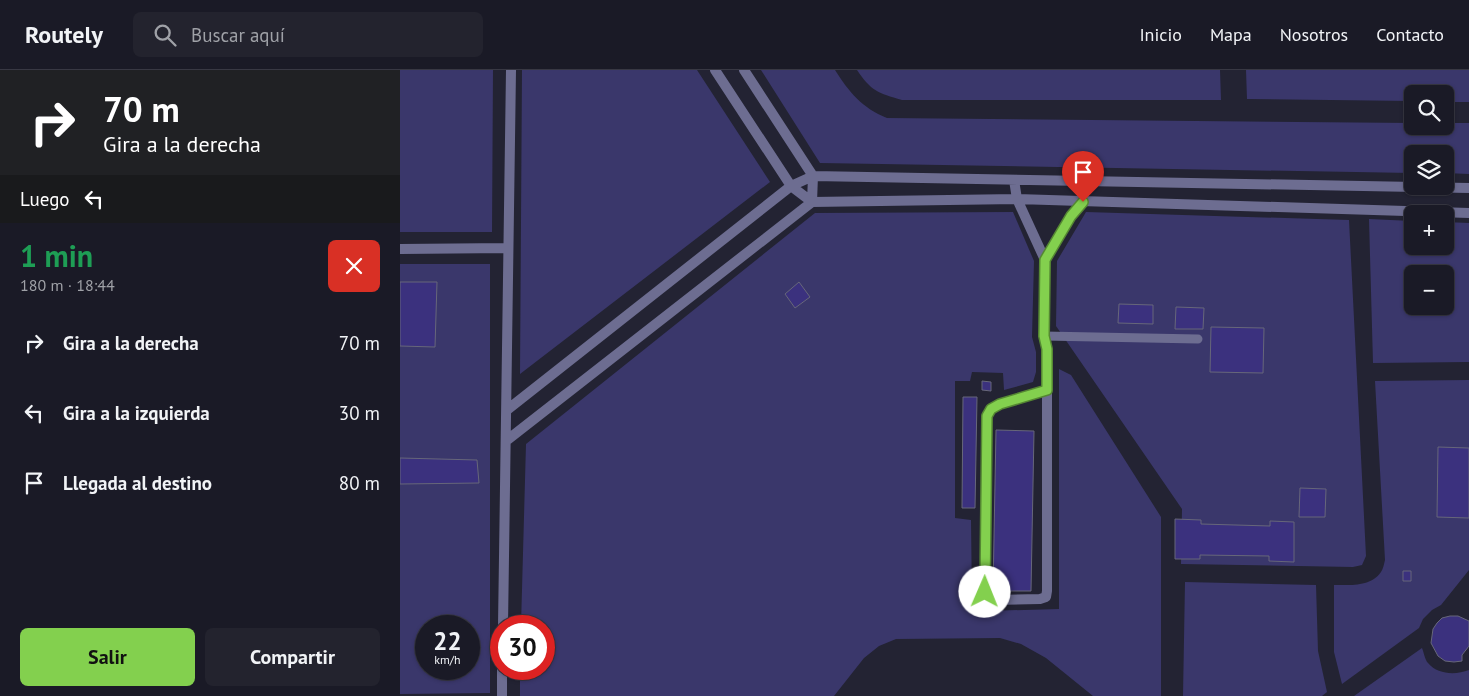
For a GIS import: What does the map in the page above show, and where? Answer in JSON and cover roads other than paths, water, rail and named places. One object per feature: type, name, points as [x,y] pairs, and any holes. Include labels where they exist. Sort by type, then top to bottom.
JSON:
[{"type":"street","points":[[503,615],[510,70]]},
{"type":"street","points":[[715,70],[791,186],[812,202]]},
{"type":"street","points":[[744,70],[814,176],[812,202]]},
{"type":"street","points":[[507,410],[791,186],[814,176],[1469,188]]},
{"type":"street","points":[[1014,180],[1018,199],[1045,260],[1044,336],[1047,349],[1047,390],[1046,597],[1040,599],[992,600],[986,598],[985,592],[987,416],[991,409],[1000,404],[1047,390]]},
{"type":"street","points":[[506,442],[812,202],[1018,199],[1469,213]]},
{"type":"street","points":[[1045,260],[1071,216],[1083,202]]},
{"type":"street","points":[[400,249],[508,248]]},
{"type":"street","points":[[502,680],[502,696]]},
{"type":"lane","points":[[1044,336],[1198,339]]}]
